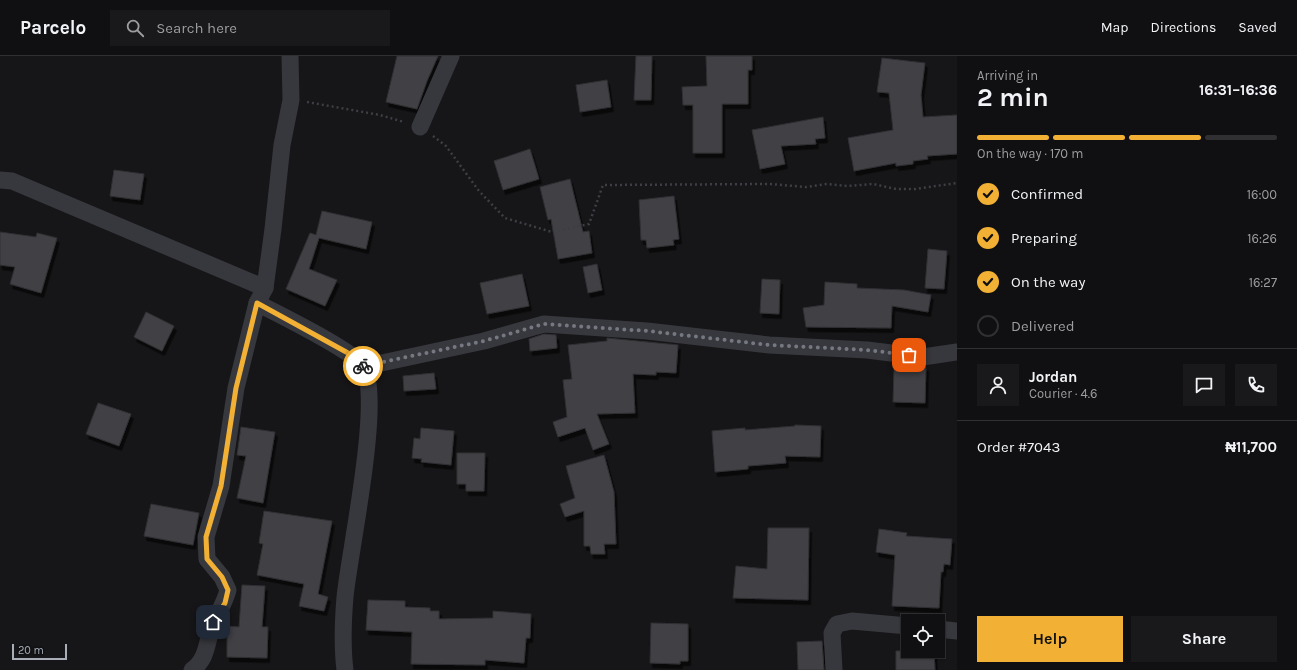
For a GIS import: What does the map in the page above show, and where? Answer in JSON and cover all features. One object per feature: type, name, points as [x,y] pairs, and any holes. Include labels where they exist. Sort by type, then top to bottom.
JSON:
[{"type":"street","points":[[192,670],[205,654],[213,622],[225,603],[228,590],[222,577],[207,559],[206,537],[221,486],[236,388],[257,303],[265,288],[282,145],[291,100],[290,56]]},
{"type":"street","points":[[420,127],[451,56]]},
{"type":"street","points":[[0,180],[12,182],[265,288]]},
{"type":"street","points":[[257,303],[348,353],[363,366],[369,387],[369,426],[345,597],[343,651],[345,670]]},
{"type":"street","points":[[363,366],[484,341],[544,324],[648,331],[769,345],[867,350],[923,357],[957,352]]},
{"type":"street","points":[[834,670],[832,633],[837,624],[852,621],[901,625]]},
{"type":"street","points":[[945,630],[957,631]]},
{"type":"path","points":[[291,100],[380,115],[420,127],[446,146],[479,191],[505,218],[552,232],[589,224],[603,185],[770,184],[806,187],[827,184],[847,186],[873,184],[896,189],[915,189],[957,183]]},
{"type":"building","points":[[397,56],[438,56],[417,109],[386,102]]},
{"type":"building","points":[[636,56],[652,56],[651,100],[634,100]]},
{"type":"building","points":[[706,56],[752,56],[752,70],[748,70],[748,104],[722,104],[722,153],[693,153],[693,105],[683,105],[682,87],[707,86]]},
{"type":"building","points":[[882,58],[925,63],[921,95],[923,117],[957,115],[957,154],[927,156],[928,159],[913,161],[913,164],[896,166],[896,163],[854,171],[848,138],[893,130],[889,93],[877,92]]},
{"type":"building","points":[[607,80],[611,107],[580,112],[576,85]]},
{"type":"building","points":[[823,117],[825,138],[815,139],[816,144],[781,146],[785,164],[760,169],[752,130]]},
{"type":"building","points":[[530,149],[539,179],[503,190],[494,161]]},
{"type":"building","points":[[114,170],[144,174],[140,200],[110,196]]},
{"type":"building","points":[[570,179],[583,232],[589,231],[592,253],[558,259],[551,219],[548,220],[540,187]]},
{"type":"building","points":[[674,196],[679,239],[673,240],[674,245],[647,248],[646,240],[641,240],[639,200]]},
{"type":"building","points":[[322,211],[372,222],[366,249],[319,238],[309,269],[337,280],[325,306],[286,289],[310,233],[316,235]]},
{"type":"building","points":[[0,232],[36,237],[37,233],[57,238],[41,293],[10,284],[15,267],[0,265]]},
{"type":"building","points":[[928,249],[947,251],[944,289],[925,288]]},
{"type":"building","points":[[597,264],[602,290],[588,293],[583,267]]},
{"type":"building","points":[[522,274],[529,306],[487,314],[480,283]]},
{"type":"building","points":[[762,279],[780,280],[779,314],[760,313]]},
{"type":"building","points":[[825,282],[857,284],[857,288],[904,290],[931,295],[928,312],[892,306],[891,328],[806,327],[803,308],[824,305]]},
{"type":"building","points":[[146,312],[174,326],[162,351],[134,337]]},
{"type":"building","points":[[544,334],[556,335],[557,348],[530,351],[529,339]]},
{"type":"building","points":[[607,338],[678,345],[676,373],[656,372],[656,375],[633,374],[635,413],[597,414],[609,444],[593,450],[585,428],[558,437],[553,422],[567,417],[563,380],[572,379],[568,345],[607,341]]},
{"type":"building","points":[[900,365],[926,367],[925,403],[893,402],[894,369],[900,370]]},
{"type":"building","points":[[434,373],[436,389],[404,391],[403,376]]},
{"type":"building","points":[[98,403],[131,414],[119,446],[86,434]]},
{"type":"building","points":[[795,425],[821,426],[820,457],[785,456],[786,463],[748,466],[748,469],[715,472],[712,431],[745,428],[745,430]]},
{"type":"building","points":[[241,427],[275,432],[263,503],[237,498],[246,456],[237,455]]},
{"type":"building","points":[[421,428],[454,431],[451,465],[421,462],[422,459],[412,458],[414,438],[420,439]]},
{"type":"building","points":[[457,453],[485,453],[484,491],[466,491],[466,484],[457,484]]},
{"type":"building","points":[[604,455],[614,492],[616,544],[604,544],[605,554],[591,554],[590,546],[584,546],[584,511],[565,517],[560,504],[575,498],[566,466]]},
{"type":"building","points":[[151,504],[199,513],[193,545],[144,536]]},
{"type":"building","points":[[264,511],[332,521],[318,594],[328,597],[324,611],[299,606],[304,584],[257,575],[263,544],[259,543]]},
{"type":"building","points":[[768,528],[809,528],[808,600],[733,598],[736,566],[767,569]]},
{"type":"building","points":[[879,529],[907,533],[906,536],[952,539],[950,565],[944,564],[943,572],[941,572],[939,608],[892,606],[895,555],[876,552]]},
{"type":"building","points":[[242,585],[265,586],[262,627],[268,627],[267,658],[227,657],[227,626],[239,627]]},
{"type":"building","points":[[368,600],[405,601],[405,607],[430,608],[430,611],[439,611],[439,619],[493,618],[493,611],[531,614],[530,638],[526,638],[524,663],[485,660],[485,665],[411,664],[412,632],[366,630]]},
{"type":"building","points":[[651,623],[688,624],[688,661],[680,661],[680,664],[650,663]]},
{"type":"building","points":[[822,641],[824,670],[798,670],[797,642]]},
{"type":"building","points":[[896,651],[901,651],[901,658],[934,658],[935,670],[896,670]]},
{"type":"way so far","points":[[363,366],[484,341],[544,324],[648,331],[769,345],[867,350],[909,355]]},
{"type":"route","points":[[213,622],[225,603],[228,590],[222,577],[207,559],[206,537],[221,486],[236,388],[257,303],[348,353],[363,366]]}]
